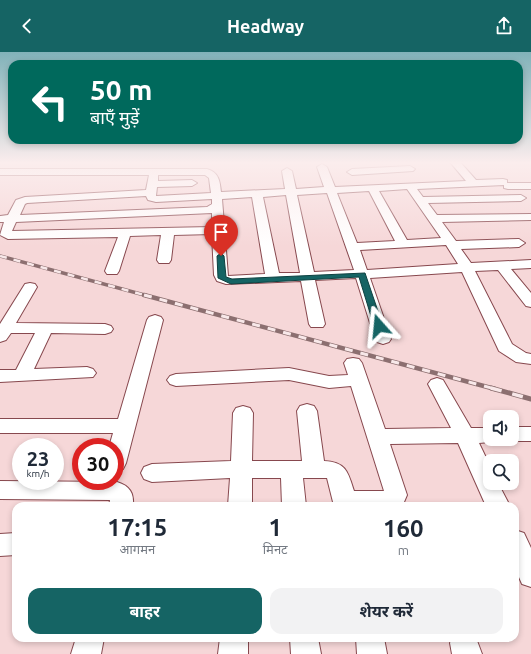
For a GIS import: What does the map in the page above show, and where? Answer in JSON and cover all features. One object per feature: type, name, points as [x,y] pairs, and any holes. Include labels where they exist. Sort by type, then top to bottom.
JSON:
[{"type":"street","points":[[138,190],[25,200],[20,202],[5,232],[8,235],[125,234],[219,230]]},
{"type":"street","points":[[151,190],[152,198],[156,199],[217,202],[257,194],[328,190]]},
{"type":"street","points":[[212,190],[217,202],[222,278],[231,281],[531,264]]},
{"type":"street","points":[[330,190],[362,274],[383,338]]},
{"type":"street","points":[[373,190],[403,244]]},
{"type":"street","points":[[417,190],[421,200],[452,243],[505,347],[522,358],[531,359]]},
{"type":"street","points":[[513,190],[531,207]]},
{"type":"street","points":[[292,192],[317,324]]},
{"type":"street","points":[[257,194],[273,279]]},
{"type":"street","points":[[421,200],[521,198]]},
{"type":"street","points":[[0,219],[209,210],[217,202]]},
{"type":"street","points":[[434,219],[531,216]]},
{"type":"street","points":[[494,217],[531,256]]},
{"type":"street","points":[[164,260],[168,232]]},
{"type":"street","points":[[112,271],[125,234]]},
{"type":"street","points":[[352,247],[403,244],[519,243]]},
{"type":"street","points":[[500,265],[531,303]]},
{"type":"street","points":[[3,332],[30,287]]},
{"type":"street","points":[[122,438],[155,320]]},
{"type":"street","points":[[3,332],[45,329],[105,329]]},
{"type":"street","points":[[22,375],[45,329]]},
{"type":"street","points":[[176,380],[289,374],[329,382],[356,371],[396,495],[387,500],[366,502]]},
{"type":"street","points":[[0,376],[87,373]]},
{"type":"street","points":[[437,384],[465,435],[496,502]]},
{"type":"street","points":[[307,411],[314,469]]},
{"type":"street","points":[[240,502],[243,413]]},
{"type":"street","points":[[0,426],[125,426]]},
{"type":"street","points":[[519,434],[531,434]]},
{"type":"street","points":[[378,437],[483,435]]},
{"type":"street","points":[[152,473],[241,469],[332,470],[338,475],[345,502]]},
{"type":"street","points":[[292,469],[294,502]]},
{"type":"street","points":[[0,490],[113,492]]},
{"type":"street","points":[[0,545],[12,544]]},
{"type":"street","points":[[519,550],[531,575]]},
{"type":"street","points":[[86,654],[89,642]]},
{"type":"street","points":[[233,654],[234,642]]},
{"type":"street","points":[[304,642],[306,654]]},
{"type":"street","points":[[370,642],[372,654]]},
{"type":"railway","points":[[0,256],[148,296]]},
{"type":"railway","points":[[144,295],[495,389]]},
{"type":"railway","points":[[491,388],[531,399]]},
{"type":"route","points":[[221,256],[222,278],[231,281],[362,274],[379,326]]}]
